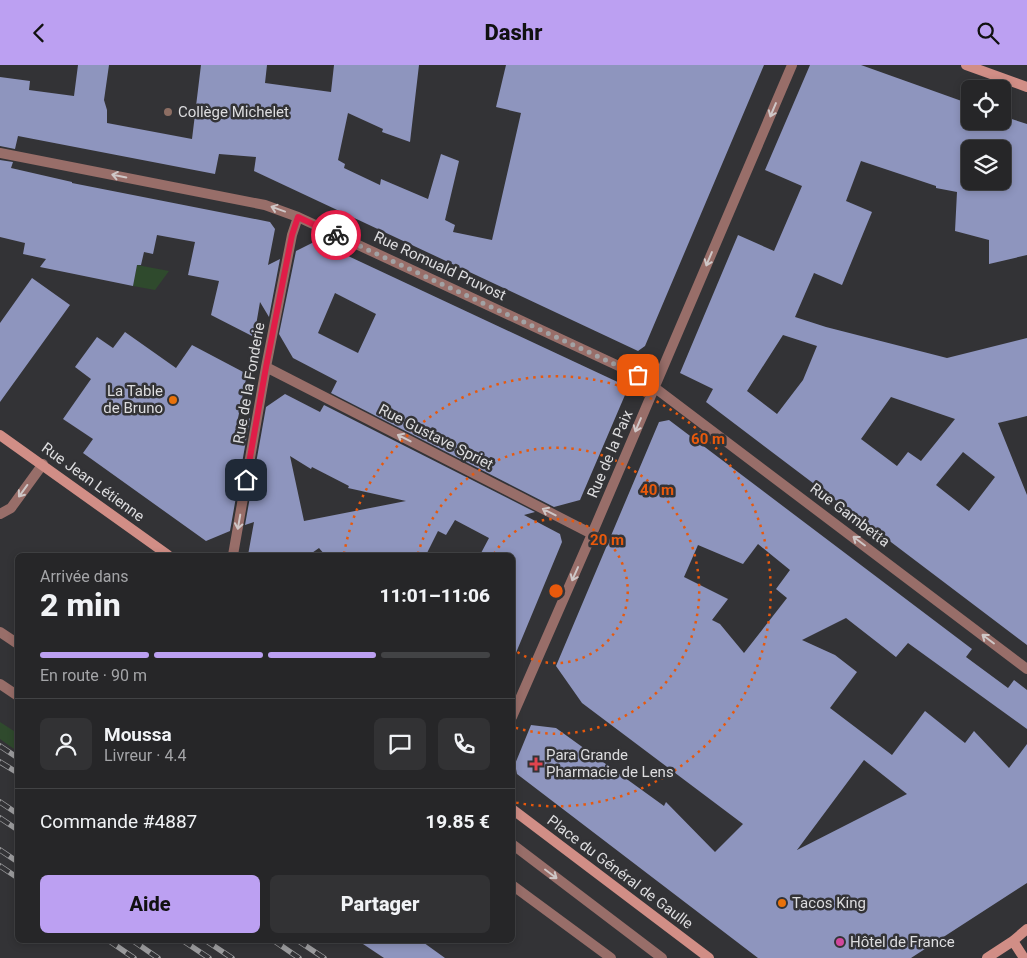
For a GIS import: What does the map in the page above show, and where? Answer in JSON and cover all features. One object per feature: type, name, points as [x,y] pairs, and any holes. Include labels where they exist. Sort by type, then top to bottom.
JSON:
[{"type":"street","name":"Rue de la Paix","points":[[515,710],[792,65]]},
{"type":"street","points":[[966,65],[1027,87]]},
{"type":"street","name":"Rue Romuald Pruvost","points":[[0,153],[265,205],[298,217],[638,375],[655,386]]},
{"type":"street","name":"Rue de la Fonderie","points":[[233,553],[266,367],[292,235],[298,217]]},
{"type":"street","name":"Rue Gustave Spriet","points":[[266,367],[592,534]]},
{"type":"street","name":"Rue Gambetta","points":[[655,386],[1027,669]]},
{"type":"street","name":"Rue Jean Létienne","points":[[0,435],[165,553]]},
{"type":"street","points":[[0,514],[11,507],[43,464]]},
{"type":"street","points":[[0,632],[15,642]]},
{"type":"street","points":[[0,684],[15,694]]},
{"type":"street","name":"Place du Général de Gaulle","points":[[515,811],[709,958]]},
{"type":"street","points":[[515,846],[662,958]]},
{"type":"street","points":[[515,887],[612,958]]},
{"type":"street","points":[[1014,941],[1027,929]]},
{"type":"street","points":[[987,958],[1027,934]]},
{"type":"street","points":[[1014,941],[1024,958]]},
{"type":"green space","points":[[137,265],[169,271],[155,290],[133,286]]},
{"type":"green space","points":[[0,722],[15,732],[15,750],[0,739]]},
{"type":"building","points":[[78,65],[109,65],[104,100],[107,110],[107,123],[192,139],[201,65],[267,65],[265,83],[331,92],[334,65],[419,65],[410,142],[382,132],[383,129],[348,113],[338,160],[345,164],[344,168],[380,185],[381,179],[428,199],[441,154],[459,161],[445,220],[455,225],[453,232],[492,240],[521,113],[496,107],[506,65],[764,65],[645,346],[638,351],[254,171],[256,157],[219,154],[215,174],[18,136],[15,149],[0,146],[0,77],[30,81],[29,90],[74,96]]},
{"type":"building","points":[[810,65],[861,65],[961,101],[961,130],[1011,130],[1011,119],[1027,124],[1027,255],[989,264],[989,240],[955,231],[957,192],[936,188],[936,186],[861,161],[846,201],[872,212],[842,285],[814,273],[795,317],[826,327],[947,358],[1027,338],[1027,416],[998,423],[1027,495],[1027,645],[706,402],[713,389],[680,373],[738,235],[774,251],[802,186],[765,170]],"holes":[[[783,335],[817,346],[803,380],[777,414],[747,391]],[[891,397],[955,419],[921,461],[908,452],[897,466],[861,439]],[[963,452],[995,477],[969,511],[936,485]]]},
{"type":"building","points":[[0,160],[13,162],[11,168],[72,183],[270,222],[275,229],[268,265],[280,259],[269,317],[260,302],[254,337],[211,315],[219,281],[188,275],[195,242],[157,235],[153,254],[144,252],[141,265],[137,265],[133,286],[40,267],[46,259],[23,254],[25,243],[0,237]]},
{"type":"building","points":[[316,241],[622,384],[625,395],[580,500],[554,507],[331,393],[337,381],[293,358],[279,334],[296,251]],"holes":[[[335,293],[376,314],[358,353],[318,333]]]},
{"type":"building","points":[[32,278],[70,305],[0,402],[0,323]]},
{"type":"building","points":[[125,332],[176,368],[192,345],[247,374],[236,428],[250,418],[230,531],[206,541],[83,453],[93,439],[63,419],[91,379],[75,367],[97,337],[113,348]]},
{"type":"building","points":[[285,394],[320,412],[324,405],[535,512],[524,515],[560,534],[562,542],[515,655],[515,553],[481,553],[489,538],[455,520],[446,535],[438,531],[427,553],[323,553],[319,548],[312,553],[248,553],[254,522],[245,525],[266,407]],"holes":[[[290,456],[311,469],[312,467],[349,486],[348,488],[406,501],[304,521]]]},
{"type":"building","points":[[669,420],[972,649],[966,657],[1008,688],[1014,680],[1027,690],[1027,729],[908,643],[896,657],[846,618],[802,640],[835,655],[857,672],[830,708],[892,755],[925,711],[965,743],[974,731],[1009,768],[1027,744],[1027,883],[911,958],[758,958],[517,774],[515,764],[531,725],[556,728],[664,806],[666,802],[715,852],[743,824],[582,703],[556,666],[659,422]],"holes":[[[758,544],[790,570],[776,589],[787,598],[744,653],[720,624],[712,620],[728,599],[684,577],[698,545],[743,564]],[[864,760],[907,794],[797,850]]]},
{"type":"building","points":[[362,943],[424,943],[445,958],[384,958]]},
{"type":"railway","points":[[0,746],[15,756]]},
{"type":"railway","points":[[0,762],[15,771]]},
{"type":"railway","points":[[0,802],[15,812]]},
{"type":"railway","points":[[0,818],[15,828]]},
{"type":"railway","points":[[0,850],[15,860]]},
{"type":"railway","points":[[0,866],[15,876]]},
{"type":"railway","points":[[112,943],[134,958]]},
{"type":"railway","points":[[136,943],[158,958]]},
{"type":"railway","points":[[186,943],[209,958]]},
{"type":"railway","points":[[210,943],[232,958]]},
{"type":"railway","points":[[277,943],[299,958]]},
{"type":"railway","points":[[302,943],[324,958]]},
{"type":"way so far","points":[[336,235],[638,375]]},
{"type":"place","name":"Collège Michelet","points":[[168,112]]},
{"type":"place","name":"La Table de Bruno","points":[[173,400]]},
{"type":"place","name":"Para Grande Pharmacie de Lens","points":[[536,764]]},
{"type":"place","name":"Tacos King","points":[[782,903]]},
{"type":"place","name":"Hôtel de France","points":[[840,942]]},
{"type":"route","points":[[246,480],[292,235],[298,217],[336,235]]}]
